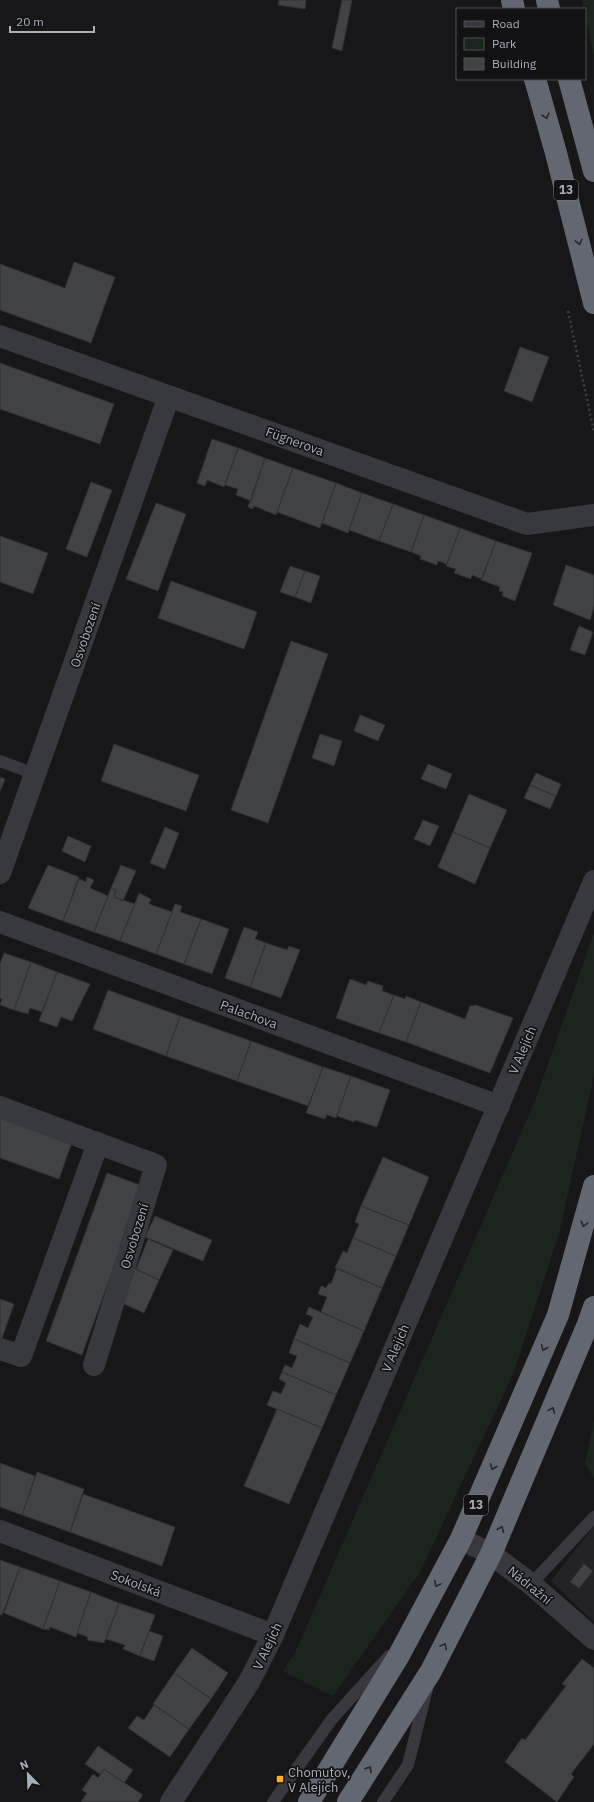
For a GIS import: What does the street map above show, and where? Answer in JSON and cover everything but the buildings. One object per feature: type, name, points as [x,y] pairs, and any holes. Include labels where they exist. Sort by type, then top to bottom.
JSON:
[{"type":"highway","name":"13","points":[[535,80],[556,153],[594,303]]},
{"type":"highway","name":"13","points":[[569,80],[594,171]]},
{"type":"highway","name":"13","points":[[309,1802],[398,1657],[461,1539],[558,1315],[594,1186]]},
{"type":"highway","name":"13","points":[[348,1802],[431,1671],[491,1554],[594,1307]]},
{"type":"street","name":"Fügnerova","points":[[0,336],[527,524],[594,515]]},
{"type":"street","name":"Osvobození","points":[[0,873],[169,396]]},
{"type":"street","name":"V Alejích","points":[[171,1802],[249,1682],[273,1634],[594,881]]},
{"type":"street","name":"Palachova","points":[[0,922],[499,1106]]},
{"type":"street","name":"Osvobození","points":[[0,1107],[156,1165],[94,1365]]},
{"type":"street","points":[[0,1349],[21,1356],[98,1143]]},
{"type":"street","name":"Sokolská","points":[[0,1531],[273,1634]]},
{"type":"street","name":"Nádražní","points":[[461,1539],[491,1554],[531,1584],[594,1639]]},
{"type":"lane","points":[[0,761],[35,774]]},
{"type":"lane","points":[[531,1584],[594,1517]]},
{"type":"lane","points":[[273,1802],[332,1719],[411,1632]]},
{"type":"lane","points":[[383,1802],[408,1765],[431,1671]]},
{"type":"shaded area","points":[[594,1526],[594,1622],[551,1581]]},
{"type":"green space","points":[[582,0],[594,0],[594,57],[586,19],[586,8],[584,8]]},
{"type":"green space","points":[[594,933],[594,1075],[560,1230],[514,1372],[420,1572],[333,1696],[283,1671],[295,1653],[535,1101]]},
{"type":"green space","points":[[594,1421],[594,1478],[585,1464]]},
{"type":"place","name":"Chomutov, V Alejích","points":[[280,1779]]}]
